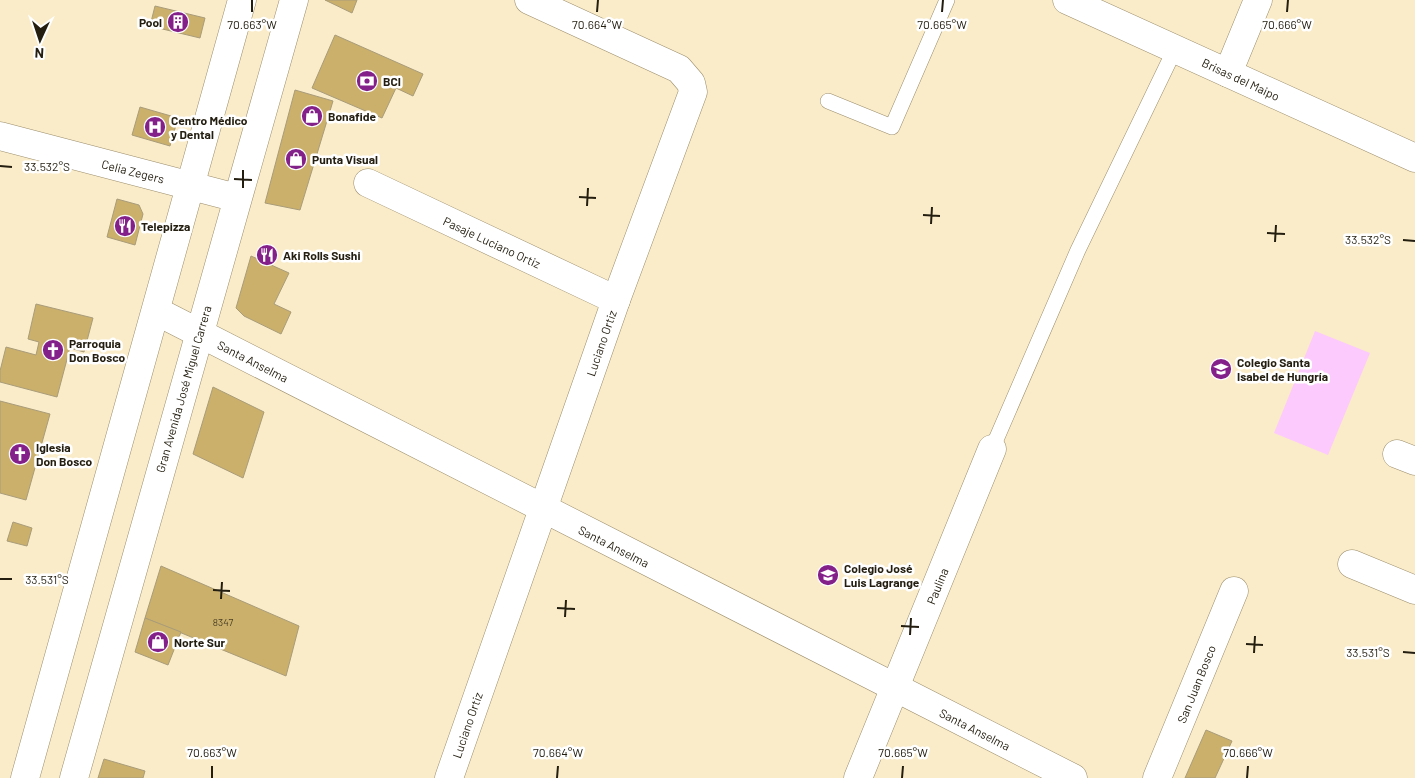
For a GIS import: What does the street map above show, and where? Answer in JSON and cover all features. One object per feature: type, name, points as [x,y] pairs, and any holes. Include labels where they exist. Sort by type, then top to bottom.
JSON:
[{"type":"street","points":[[25,778],[242,0]]},
{"type":"street","name":"Gran Avenida José Miguel Carrera","points":[[74,778],[198,333],[294,0]]},
{"type":"street","name":"Luciano Ortiz","points":[[449,778],[616,300],[693,92],[691,83],[679,69],[529,0]]},
{"type":"street","name":"Brisas del Maipo","points":[[1068,0],[1415,158]]},
{"type":"street","points":[[1228,73],[1258,0]]},
{"type":"street","name":"Celia Zegers","points":[[0,136],[237,198]]},
{"type":"street","name":"Pasaje Luciano Ortiz","points":[[368,183],[616,300]]},
{"type":"street","name":"Santa Anselma","points":[[156,312],[1072,778]]},
{"type":"street","name":"Paulina","points":[[858,778],[992,449]]},
{"type":"street","points":[[1352,564],[1415,590]]},
{"type":"street","name":"San Juan Bosco","points":[[1157,778],[1234,590]]},
{"type":"lane","points":[[828,101],[892,127],[947,0]]},
{"type":"lane","points":[[992,449],[1078,250],[1175,49]]},
{"type":"shaded area","points":[[1315,331],[1370,353],[1328,455],[1274,433]]},
{"type":"building","points":[[325,0],[357,0],[352,13]]},
{"type":"building","name":"Pool","points":[[155,6],[205,18],[200,38],[150,26]]},
{"type":"building","name":"BCI","points":[[335,35],[423,74],[413,96],[396,88],[382,118],[312,88]]},
{"type":"building","points":[[295,90],[333,101],[300,210],[265,203]]},
{"type":"building","name":"Centro Médico y Dental","points":[[140,107],[178,118],[170,146],[132,135]]},
{"type":"building","name":"Telepizza","points":[[117,199],[139,205],[143,214],[135,245],[107,237]]},
{"type":"building","points":[[251,256],[289,273],[274,304],[291,312],[281,334],[244,316],[236,308]]},
{"type":"building","name":"Parroquia Don Bosco","points":[[36,304],[93,318],[84,352],[70,348],[57,397],[0,382],[0,371],[6,347],[36,355],[39,342],[28,339]]},
{"type":"building","points":[[213,387],[264,412],[243,478],[193,454]]},
{"type":"building","name":"Iglesia Don Bosco","points":[[0,401],[50,414],[26,500],[0,493]]},
{"type":"building","points":[[13,522],[32,528],[27,546],[7,541]]},
{"type":"building","points":[[161,566],[299,626],[286,676],[145,618]]},
{"type":"building","name":"Norte Sur","points":[[145,618],[181,632],[168,665],[135,652]]},
{"type":"building","points":[[1206,730],[1232,741],[1215,778],[1185,778]]},
{"type":"building","points":[[104,759],[145,771],[143,778],[98,778]]},
{"type":"place","name":"Pool","points":[[178,22]]},
{"type":"place","name":"BCI","points":[[367,81]]},
{"type":"place","name":"Bonafide","points":[[312,116]]},
{"type":"place","name":"Centro Médico y Dental","points":[[155,127]]},
{"type":"place","name":"Punta Visual","points":[[296,159]]},
{"type":"place","name":"Telepizza","points":[[125,226]]},
{"type":"place","name":"Aki Rolls Sushi","points":[[267,255]]},
{"type":"place","name":"Parroquia Don Bosco","points":[[53,350]]},
{"type":"place","name":"Colegio Santa Isabel de Hungría","points":[[1221,369]]},
{"type":"place","name":"Iglesia Don Bosco","points":[[20,454]]},
{"type":"place","name":"Colegio José Luis Lagrange","points":[[828,575]]},
{"type":"place","name":"Norte Sur","points":[[158,642]]}]
